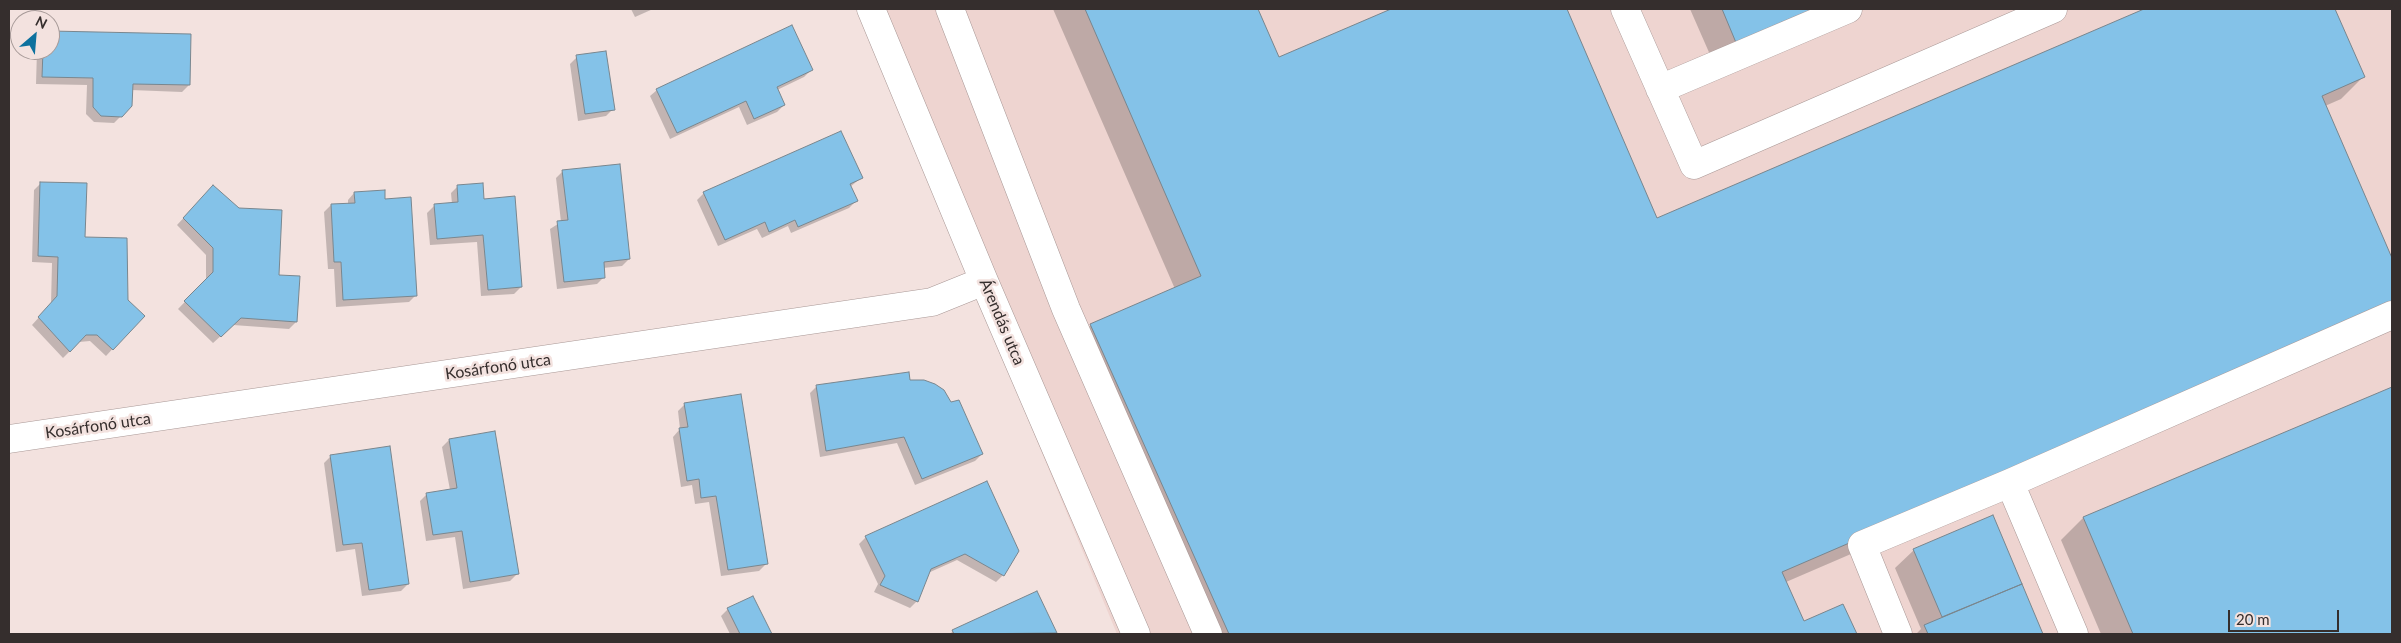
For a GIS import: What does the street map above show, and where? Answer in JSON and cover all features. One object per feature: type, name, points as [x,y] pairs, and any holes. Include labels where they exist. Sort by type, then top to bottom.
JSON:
[{"type":"street","name":"Árendás utca","points":[[871,9],[984,280],[1136,634]]},
{"type":"street","points":[[950,9],[1066,309],[1208,634]]},
{"type":"street","points":[[1625,9],[1694,164],[2053,9]]},
{"type":"street","points":[[1660,89],[1848,9]]},
{"type":"street","name":"Kosárfonó utca","points":[[9,439],[932,302],[984,280]]},
{"type":"street","points":[[1898,634],[1862,544],[2010,483],[2392,315]]},
{"type":"street","points":[[2010,483],[2074,634]]},
{"type":"shaded area","points":[[858,9],[2392,9],[2392,634],[1117,634]]},
{"type":"building","points":[[1085,9],[1258,9],[1279,57],[1391,9],[1567,9],[1657,218],[2144,9],[2335,9],[2365,77],[2322,96],[2392,258],[2392,309],[1782,572],[1804,621],[1843,604],[1857,634],[1229,634],[1090,324],[1201,276]]},
{"type":"building","points":[[1722,9],[1824,9],[1737,45]]},
{"type":"building","points":[[792,25],[813,70],[777,87],[785,105],[754,119],[746,101],[677,133],[656,89]]},
{"type":"building","points":[[60,31],[191,34],[190,85],[133,84],[132,106],[122,117],[101,116],[93,107],[93,78],[42,77],[43,60],[60,60]]},
{"type":"building","points":[[606,51],[615,110],[585,114],[576,55]]},
{"type":"building","points":[[841,131],[863,178],[850,184],[858,201],[798,227],[795,220],[769,232],[765,222],[725,240],[703,192]]},
{"type":"building","points":[[620,164],[630,259],[604,262],[605,278],[564,282],[557,221],[568,220],[562,170]]},
{"type":"building","points":[[40,182],[87,183],[85,237],[127,238],[128,300],[145,316],[113,350],[97,335],[86,335],[70,352],[38,317],[57,296],[58,257],[38,256]]},
{"type":"building","points":[[483,183],[484,199],[515,196],[522,287],[488,290],[483,235],[437,239],[434,204],[458,202],[457,185]]},
{"type":"building","points":[[213,185],[239,208],[282,210],[279,275],[300,276],[297,322],[241,318],[221,337],[184,301],[213,272],[213,248],[183,218]]},
{"type":"building","points":[[385,190],[385,199],[411,197],[417,296],[343,300],[341,262],[334,262],[331,204],[355,203],[354,192]]},
{"type":"building","points":[[909,372],[910,380],[924,380],[935,384],[944,390],[951,402],[959,400],[983,454],[922,479],[904,437],[826,451],[816,385]]},
{"type":"building","points":[[2392,387],[2392,634],[2133,634],[2083,517]]},
{"type":"building","points":[[741,394],[768,564],[728,570],[716,496],[701,498],[699,479],[687,481],[679,428],[688,427],[684,403]]},
{"type":"building","points":[[495,431],[519,574],[470,582],[462,531],[433,535],[426,493],[457,488],[449,439]]},
{"type":"building","points":[[390,446],[409,584],[369,590],[362,543],[343,545],[330,455]]},
{"type":"building","points":[[987,481],[1019,551],[1004,576],[965,554],[931,569],[918,602],[880,585],[885,576],[865,536]]},
{"type":"building","points":[[1993,515],[2022,584],[1942,617],[1913,549]]},
{"type":"building","points":[[2022,584],[2043,634],[1928,634],[1924,625]]},
{"type":"building","points":[[1037,591],[1057,633],[954,634],[952,630]]},
{"type":"building","points":[[753,596],[772,634],[740,634],[727,608]]}]
